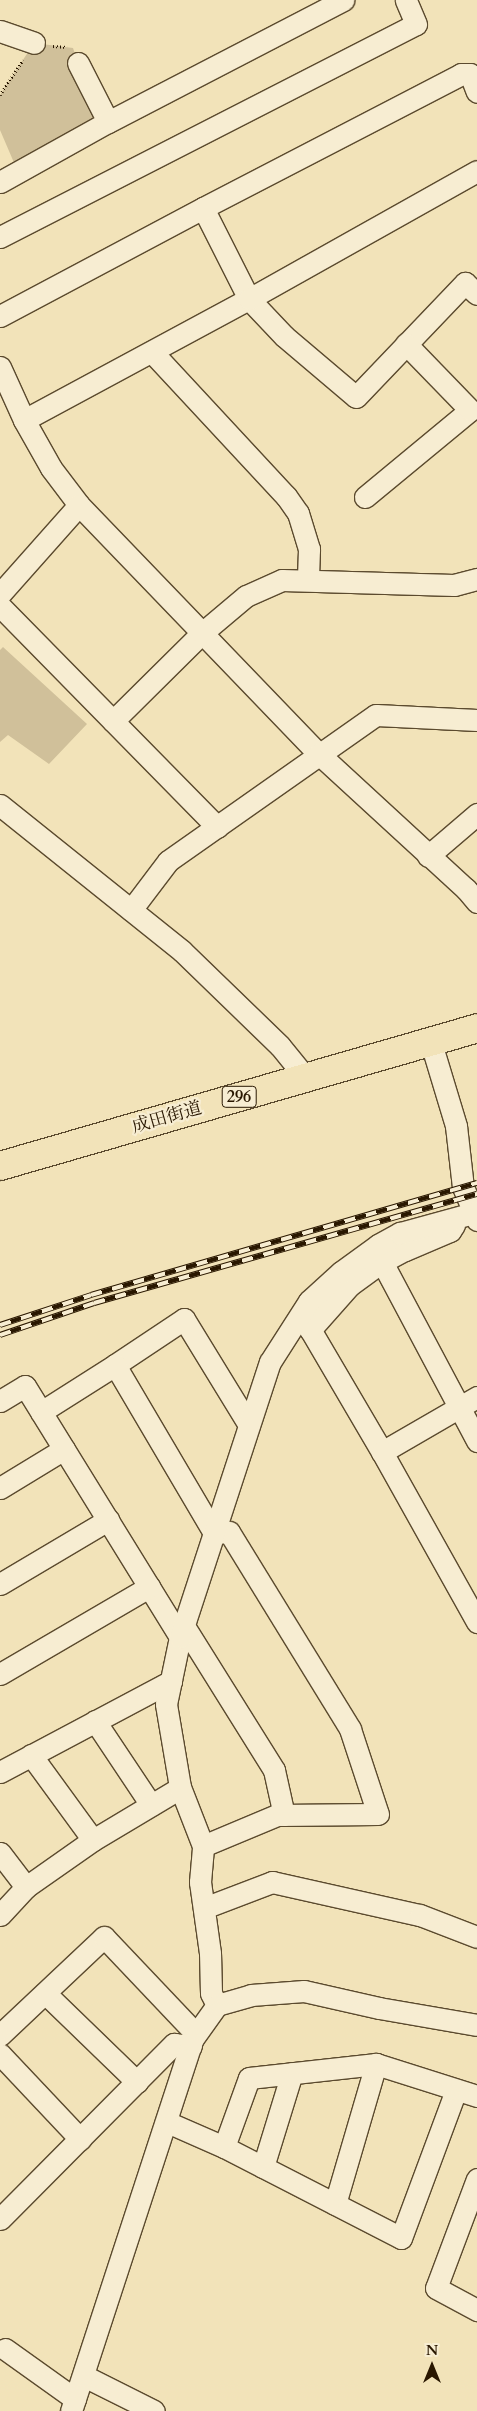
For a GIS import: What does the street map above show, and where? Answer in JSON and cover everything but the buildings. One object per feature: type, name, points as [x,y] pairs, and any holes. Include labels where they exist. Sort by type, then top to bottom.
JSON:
[{"type":"highway","name":"成田街道","points":[[0,1166],[431,1043],[477,1028]]},
{"type":"street","points":[[0,182],[108,122],[344,0]]},
{"type":"street","points":[[0,237],[416,24],[406,0]]},
{"type":"street","points":[[0,31],[34,44]]},
{"type":"street","points":[[78,63],[108,122]]},
{"type":"street","points":[[0,316],[461,74],[470,74],[477,92]]},
{"type":"street","points":[[24,420],[250,300],[477,171]]},
{"type":"street","points":[[203,208],[250,300],[284,336],[356,397],[465,283],[477,294]]},
{"type":"street","points":[[365,497],[470,410],[406,344]]},
{"type":"street","points":[[152,352],[286,496],[298,513],[309,549],[308,580]]},
{"type":"street","points":[[0,367],[24,420],[51,468],[79,505],[319,754],[466,889],[477,902]]},
{"type":"street","points":[[0,594],[79,505]]},
{"type":"street","points":[[113,721],[202,632],[246,596],[282,580],[454,585],[477,579]]},
{"type":"street","points":[[0,606],[217,826]]},
{"type":"street","points":[[131,910],[168,861],[376,715],[477,720]]},
{"type":"street","points":[[0,805],[182,951],[280,1046],[306,1078]]},
{"type":"street","points":[[428,856],[477,814]]},
{"type":"street","points":[[431,1043],[456,1126],[463,1187],[472,1215]]},
{"type":"street","points":[[217,2005],[210,1993],[210,1953],[200,1882],[203,1846],[180,1788],[166,1704],[182,1631],[270,1362],[306,1322],[350,1285],[382,1262],[450,1231],[472,1215]]},
{"type":"street","points":[[472,1215],[400,1233],[378,1245],[341,1272],[310,1302],[306,1322],[382,1452],[477,1622]]},
{"type":"street","points":[[382,1262],[477,1441]]},
{"type":"street","points":[[41,1412],[184,1319],[250,1425]]},
{"type":"street","points":[[115,1365],[214,1533]]},
{"type":"street","points":[[0,1401],[25,1386],[149,1587],[182,1631],[274,1770],[284,1815]]},
{"type":"street","points":[[382,1452],[477,1397]]},
{"type":"street","points":[[0,1488],[64,1449]]},
{"type":"street","points":[[0,1584],[108,1520]]},
{"type":"street","points":[[203,1846],[277,1815],[378,1814],[350,1729],[229,1532],[214,1533]]},
{"type":"street","points":[[0,1674],[149,1587]]},
{"type":"street","points":[[0,1772],[171,1681]]},
{"type":"street","points":[[95,1721],[151,1806]]},
{"type":"street","points":[[31,1755],[92,1840]]},
{"type":"street","points":[[0,1915],[26,1887],[92,1840],[180,1788]]},
{"type":"street","points":[[0,1853],[26,1887]]},
{"type":"street","points":[[204,1908],[272,1882],[420,1914],[477,1937]]},
{"type":"street","points":[[0,2034],[104,1937],[193,2040]]},
{"type":"street","points":[[5,2349],[73,2405],[193,2040],[217,2005],[251,1995],[304,1991],[378,2008],[477,2025]]},
{"type":"street","points":[[45,1993],[137,2082]]},
{"type":"street","points":[[1,2214],[174,2044],[193,2040]]},
{"type":"street","points":[[0,2054],[80,2138]]},
{"type":"street","points":[[224,2147],[249,2078],[376,2064],[477,2096]]},
{"type":"street","points":[[335,2204],[376,2064]]},
{"type":"street","points":[[263,2167],[292,2073]]},
{"type":"street","points":[[167,2122],[224,2147],[401,2238],[456,2090]]},
{"type":"street","points":[[477,2179],[436,2288],[477,2310]]},
{"type":"street","points":[[84,2376],[154,2411]]},
{"type":"path","points":[[0,95],[34,44],[73,48],[78,63]]},
{"type":"shaded area","points":[[34,43],[73,48],[78,63],[108,122],[18,172],[0,130],[0,95]]},
{"type":"shaded area","points":[[3,647],[87,724],[49,764],[8,735],[0,742],[0,650]]},
{"type":"railway","points":[[0,1325],[91,1295],[477,1183]]},
{"type":"railway","points":[[0,1335],[94,1303],[477,1194]]}]
